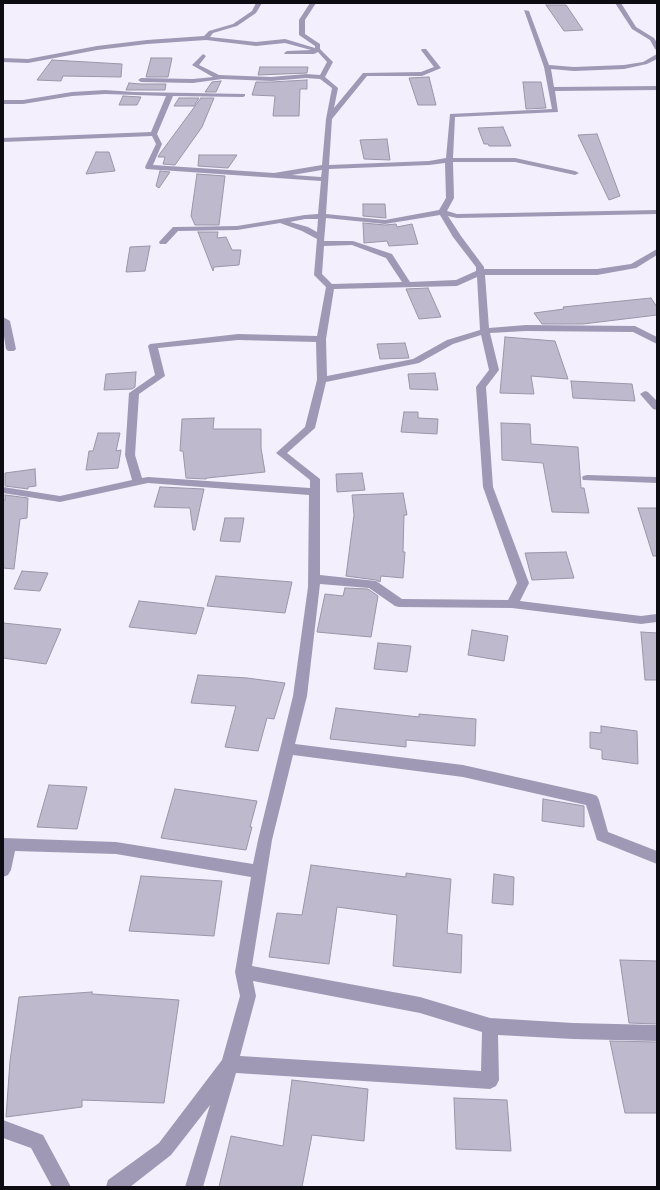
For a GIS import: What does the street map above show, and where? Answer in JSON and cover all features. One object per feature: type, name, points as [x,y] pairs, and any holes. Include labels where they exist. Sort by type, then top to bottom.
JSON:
[{"type":"street","points":[[206,38],[211,32],[235,25],[254,12],[259,3]]},
{"type":"street","points":[[313,3],[302,20],[302,35],[318,45],[319,51]]},
{"type":"street","points":[[618,3],[634,28],[652,39],[657,48]]},
{"type":"street","points":[[442,212],[450,198],[449,160],[452,115],[556,111],[547,68],[526,11]]},
{"type":"street","points":[[3,60],[28,61],[126,44],[206,38],[256,44],[270,41],[285,41],[319,51],[330,62],[322,77]]},
{"type":"street","points":[[329,119],[365,74],[422,74],[438,68],[424,50]]},
{"type":"street","points":[[287,53],[319,51]]},
{"type":"street","points":[[203,56],[195,65],[218,77],[271,79],[306,76],[322,77],[335,88],[329,119],[318,275],[330,287],[457,283],[481,272],[597,272],[632,266],[655,253]]},
{"type":"street","points":[[547,68],[574,69],[624,67],[645,63],[657,56]]},
{"type":"street","points":[[141,80],[193,81],[228,77]]},
{"type":"street","points":[[551,89],[657,88]]},
{"type":"street","points":[[3,102],[23,102],[72,94],[105,92],[170,95],[243,95]]},
{"type":"street","points":[[170,95],[154,134],[159,144],[149,167],[325,179]]},
{"type":"street","points":[[3,140],[154,134]]},
{"type":"street","points":[[276,175],[326,167],[429,163],[449,160],[515,160],[575,173]]},
{"type":"street","points":[[442,212],[457,237],[480,267],[481,272],[485,331],[494,370],[481,387],[488,488],[523,583],[512,604]]},
{"type":"street","points":[[163,242],[176,230],[237,228],[323,216],[385,222],[442,212],[457,216],[657,212]]},
{"type":"street","points":[[280,221],[305,229],[321,241],[353,243],[389,256],[407,284]]},
{"type":"street","points":[[194,1187],[248,996],[243,972],[259,872],[265,840],[300,696],[314,579],[315,479],[282,453],[310,428],[322,380],[321,339],[330,287]]},
{"type":"street","points":[[3,320],[6,321],[11,349]]},
{"type":"street","points":[[322,380],[416,361],[450,342],[485,331],[526,328],[635,329],[657,341]]},
{"type":"street","points":[[138,482],[130,455],[134,393],[160,376],[153,346],[238,337],[321,339]]},
{"type":"street","points":[[645,394],[657,407]]},
{"type":"street","points":[[587,478],[657,480]]},
{"type":"street","points":[[3,490],[60,499],[148,480],[315,492]]},
{"type":"street","points":[[314,579],[372,584],[399,603],[512,604],[641,620],[657,618]]},
{"type":"street","points":[[288,749],[464,771],[592,800],[602,836],[657,858]]},
{"type":"street","points":[[3,870],[6,844],[116,848],[259,872]]},
{"type":"street","points":[[243,972],[420,1005],[490,1026],[573,1031],[657,1033]]},
{"type":"street","points":[[230,1064],[490,1080],[490,1026]]},
{"type":"street","points":[[115,1187],[165,1149],[230,1064]]},
{"type":"street","points":[[3,1129],[37,1141],[62,1187]]},
{"type":"building","points":[[546,5],[566,5],[583,30],[564,31]]},
{"type":"building","points":[[151,58],[172,58],[168,77],[146,77]]},
{"type":"building","points":[[52,60],[122,64],[121,77],[63,76],[61,81],[37,80]]},
{"type":"building","points":[[260,67],[308,67],[307,73],[258,75]]},
{"type":"building","points":[[429,77],[436,105],[418,105],[409,78]]},
{"type":"building","points":[[307,80],[307,89],[300,89],[299,116],[273,116],[275,96],[252,95],[256,82]]},
{"type":"building","points":[[221,81],[216,92],[205,92],[212,82]]},
{"type":"building","points":[[523,82],[541,82],[546,108],[526,109]]},
{"type":"building","points":[[129,83],[166,84],[165,90],[126,90]]},
{"type":"building","points":[[123,96],[141,97],[137,105],[119,105]]},
{"type":"building","points":[[179,98],[199,98],[194,106],[174,106]]},
{"type":"building","points":[[201,98],[214,98],[202,127],[175,165],[163,164],[165,157],[158,157],[159,155]]},
{"type":"building","points":[[503,127],[511,146],[489,146],[488,144],[484,144],[478,128]]},
{"type":"building","points":[[597,134],[620,196],[609,200],[578,135]]},
{"type":"building","points":[[387,139],[390,160],[364,159],[360,140]]},
{"type":"building","points":[[96,152],[109,152],[115,171],[86,174]]},
{"type":"building","points":[[199,155],[237,155],[228,168],[198,166]]},
{"type":"building","points":[[160,171],[170,172],[159,188],[156,186]]},
{"type":"building","points":[[197,174],[225,176],[219,225],[195,225],[191,216]]},
{"type":"building","points":[[363,204],[385,204],[386,218],[363,216]]},
{"type":"building","points":[[363,223],[385,225],[396,224],[397,227],[412,224],[418,244],[389,246],[387,241],[364,243]]},
{"type":"building","points":[[198,232],[218,232],[217,238],[226,237],[232,250],[241,250],[239,265],[214,267],[213,271]]},
{"type":"building","points":[[150,246],[145,271],[126,272],[130,247]]},
{"type":"building","points":[[428,288],[441,317],[419,319],[406,289]]},
{"type":"building","points":[[651,298],[657,307],[657,315],[583,324],[542,324],[534,313],[564,309],[563,307]]},
{"type":"building","points":[[505,337],[555,341],[568,379],[531,376],[534,394],[500,393]]},
{"type":"building","points":[[405,343],[409,358],[380,359],[377,344]]},
{"type":"building","points":[[136,372],[135,387],[132,389],[104,390],[106,374]]},
{"type":"building","points":[[435,373],[438,390],[410,389],[408,374]]},
{"type":"building","points":[[571,381],[632,384],[635,401],[573,398]]},
{"type":"building","points":[[404,412],[418,412],[418,418],[438,419],[437,434],[401,432]]},
{"type":"building","points":[[214,418],[213,429],[261,429],[261,448],[265,472],[206,479],[186,478],[183,451],[180,451],[182,419]]},
{"type":"building","points":[[501,423],[530,424],[531,444],[578,447],[581,488],[584,488],[589,513],[552,512],[543,463],[502,460]]},
{"type":"building","points":[[98,433],[120,433],[116,451],[121,450],[118,468],[86,470],[89,451],[93,451]]},
{"type":"building","points":[[35,469],[36,486],[28,487],[28,489],[5,486],[5,473]]},
{"type":"building","points":[[362,473],[365,490],[337,492],[336,474]]},
{"type":"building","points":[[160,487],[204,489],[195,530],[193,530],[190,508],[154,507]]},
{"type":"building","points":[[403,493],[407,515],[404,515],[403,552],[405,552],[403,578],[381,576],[380,582],[376,580],[346,576],[354,515],[352,495]]},
{"type":"building","points":[[5,495],[28,498],[27,518],[20,519],[14,569],[3,568],[3,501],[5,500]]},
{"type":"building","points":[[638,508],[657,508],[657,556],[653,556]]},
{"type":"building","points":[[225,518],[244,518],[240,542],[220,541]]},
{"type":"building","points":[[566,552],[574,578],[532,580],[525,553]]},
{"type":"building","points":[[22,571],[48,573],[40,591],[14,589]]},
{"type":"building","points":[[216,576],[292,582],[285,613],[207,606]]},
{"type":"building","points":[[345,588],[368,589],[378,596],[371,637],[317,632],[325,594],[343,596]]},
{"type":"building","points":[[139,601],[204,608],[196,634],[129,627]]},
{"type":"building","points":[[3,623],[61,629],[46,664],[3,658]]},
{"type":"building","points":[[472,630],[508,636],[504,661],[468,655]]},
{"type":"building","points":[[641,632],[657,633],[657,680],[645,680]]},
{"type":"building","points":[[378,643],[411,646],[407,672],[374,669]]},
{"type":"building","points":[[198,675],[247,678],[285,683],[274,719],[267,718],[258,751],[225,747],[236,706],[191,703]]},
{"type":"building","points":[[336,708],[419,717],[419,714],[476,719],[475,746],[406,740],[406,747],[330,739]]},
{"type":"building","points":[[601,726],[637,731],[638,764],[602,759],[602,750],[590,748],[590,732],[601,733]]},
{"type":"building","points":[[49,785],[87,787],[77,829],[37,827]]},
{"type":"building","points":[[175,789],[257,801],[246,850],[161,838]]},
{"type":"building","points":[[543,799],[584,806],[584,827],[542,821]]},
{"type":"building","points":[[311,865],[406,877],[406,873],[451,879],[447,933],[462,935],[461,973],[393,966],[397,915],[337,907],[329,964],[269,957],[277,913],[302,915]]},
{"type":"building","points":[[494,874],[514,877],[513,905],[492,903]]},
{"type":"building","points":[[141,876],[222,881],[214,936],[129,931]]},
{"type":"building","points":[[620,960],[657,961],[657,1024],[629,1023]]},
{"type":"building","points":[[92,992],[92,994],[179,1000],[164,1103],[82,1100],[82,1107],[6,1117],[10,1061],[19,997]]},
{"type":"building","points":[[610,1041],[657,1042],[657,1113],[625,1113]]},
{"type":"building","points":[[292,1080],[368,1089],[364,1141],[312,1135],[302,1187],[219,1187],[231,1136],[283,1146]]},
{"type":"building","points":[[454,1098],[507,1100],[511,1151],[456,1149]]}]
